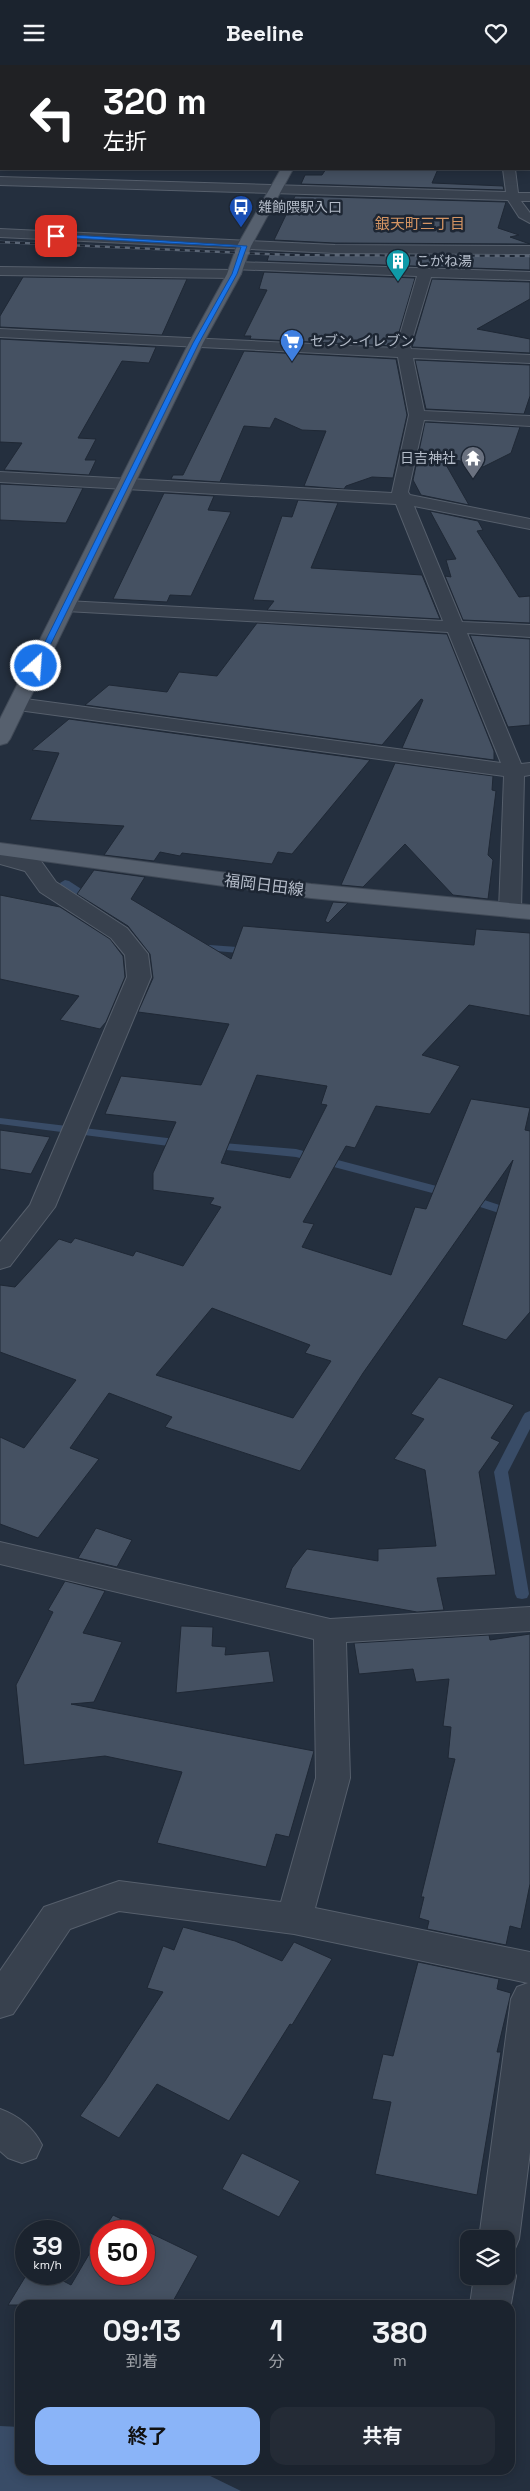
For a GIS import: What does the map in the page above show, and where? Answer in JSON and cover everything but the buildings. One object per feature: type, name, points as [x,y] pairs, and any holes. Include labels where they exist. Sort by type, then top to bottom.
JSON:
[{"type":"main road","points":[[0,739],[128,484],[196,343],[236,270],[244,246],[286,170]]},
{"type":"main road","name":"福岡日田線","points":[[0,849],[311,891],[520,911]]},
{"type":"street","points":[[1,182],[16,172],[27,170]]},
{"type":"street","points":[[509,170],[512,197],[524,215],[530,219]]},
{"type":"street","points":[[1,182],[530,197]]},
{"type":"street","points":[[0,233],[244,246],[403,250],[530,250]]},
{"type":"street","points":[[0,271],[236,270],[530,276]]},
{"type":"street","points":[[424,273],[402,346],[417,415],[400,492],[456,629],[522,770],[520,911]]},
{"type":"street","points":[[0,333],[530,359]]},
{"type":"street","points":[[417,415],[530,421]]},
{"type":"street","points":[[0,477],[404,499],[530,524]]},
{"type":"street","points":[[66,606],[456,629],[530,631]]},
{"type":"street","points":[[0,693],[20,700],[522,770]]},
{"type":"street","points":[[0,857],[33,866],[48,887],[119,933],[136,953],[139,977],[42,1207],[0,1261]]},
{"type":"street","points":[[0,1553],[330,1631],[523,1619]]},
{"type":"street","points":[[294,1919],[333,1778],[330,1631]]},
{"type":"street","points":[[0,2002],[57,1918],[119,1896],[294,1919],[530,1969]]},
{"type":"street","points":[[500,2230],[530,1999]]},
{"type":"street","points":[[492,2300],[493,2285]]},
{"type":"water","points":[[0,2426],[15,2427],[15,2475],[208,2475],[241,2491],[0,2491]]},
{"type":"waterway","points":[[65,883],[93,900]]},
{"type":"waterway","points":[[196,947],[251,951]]},
{"type":"waterway","points":[[0,1121],[184,1144]]},
{"type":"waterway","points":[[211,1146],[296,1153],[459,1196],[530,1219]]},
{"type":"waterway","points":[[522,1594],[501,1472],[530,1416]]},
{"type":"railway","points":[[0,242],[290,255],[530,256]]},
{"type":"place","name":"雑餉隈駅入口","points":[[241,228]]},
{"type":"place","name":"こがね湯","points":[[398,282]]},
{"type":"place","name":"セブン-イレブン","points":[[292,362]]},
{"type":"place","name":"日吉神社","points":[[473,479]]},
{"type":"district","name":"銀天町三丁目","points":[[420,223]]},
{"type":"route","points":[[36,666],[128,484],[196,343],[234,274],[244,246],[56,236]]}]
